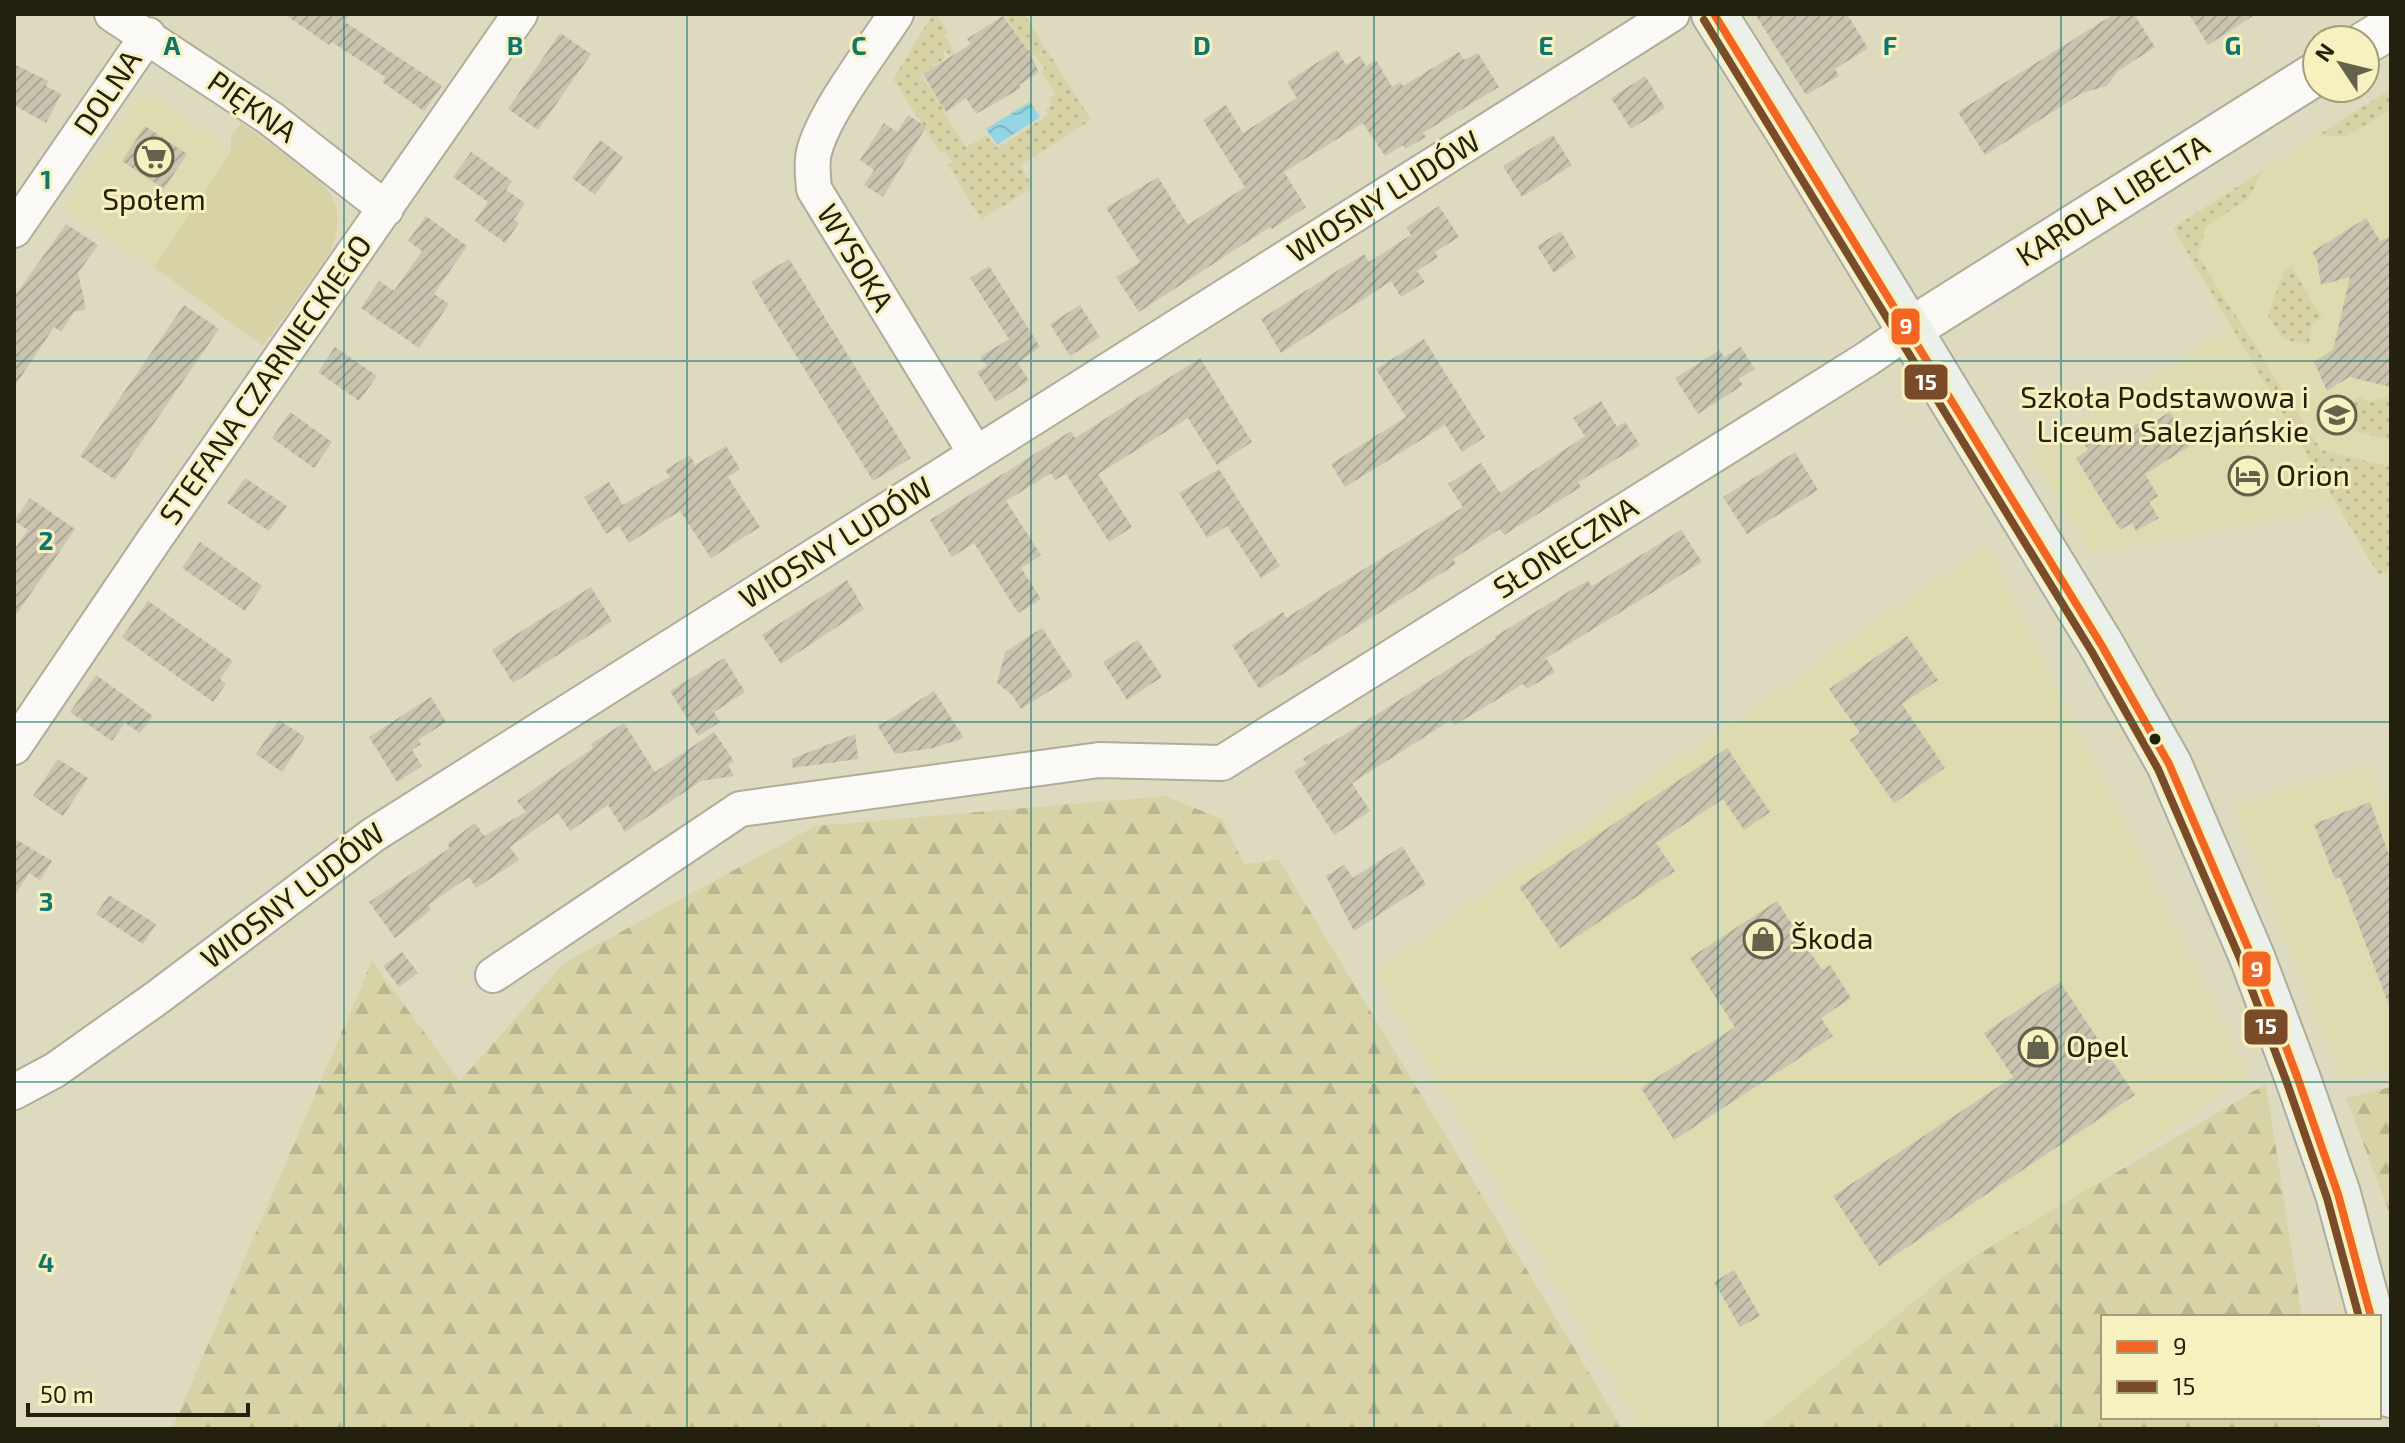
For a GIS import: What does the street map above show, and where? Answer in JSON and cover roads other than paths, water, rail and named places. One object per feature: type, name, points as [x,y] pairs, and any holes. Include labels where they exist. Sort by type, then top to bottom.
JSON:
[{"type":"main road","points":[[1714,14],[2102,646],[2169,764],[2252,957],[2298,1079],[2338,1194],[2370,1315]]},
{"type":"main road","points":[[2381,1356],[2391,1395]]},
{"type":"street","name":"PIĘKNA","points":[[112,14],[270,118],[386,209]]},
{"type":"street","name":"STEFANA CZARNIECKIEGO","points":[[14,747],[520,14]]},
{"type":"street","name":"WYSOKA","points":[[896,14],[817,141],[813,157],[814,189],[976,454]]},
{"type":"street","name":"WIOSNY LUDÓW","points":[[14,1092],[55,1070],[158,997],[373,835],[1672,14]]},
{"type":"street","name":"DOLNA","points":[[14,230],[148,35]]},
{"type":"street","name":"KAROLA LIBELTA","points":[[1909,330],[2301,83]]},
{"type":"street","name":"SŁONECZNA","points":[[493,975],[740,809],[1099,760],[1222,763],[1909,330]]},
{"type":"water","points":[[1030,102],[1040,117],[997,145],[986,129]]},
{"type":"place","name":"Społem","points":[[154,157]]},
{"type":"place","name":"Szkoła Podstawowa i Liceum Salezjańskie","points":[[2337,415]]},
{"type":"place","name":"Orion","points":[[2248,476]]},
{"type":"place","name":"Škoda","points":[[1763,939]]},
{"type":"place","name":"Opel","points":[[2038,1047]]}]
